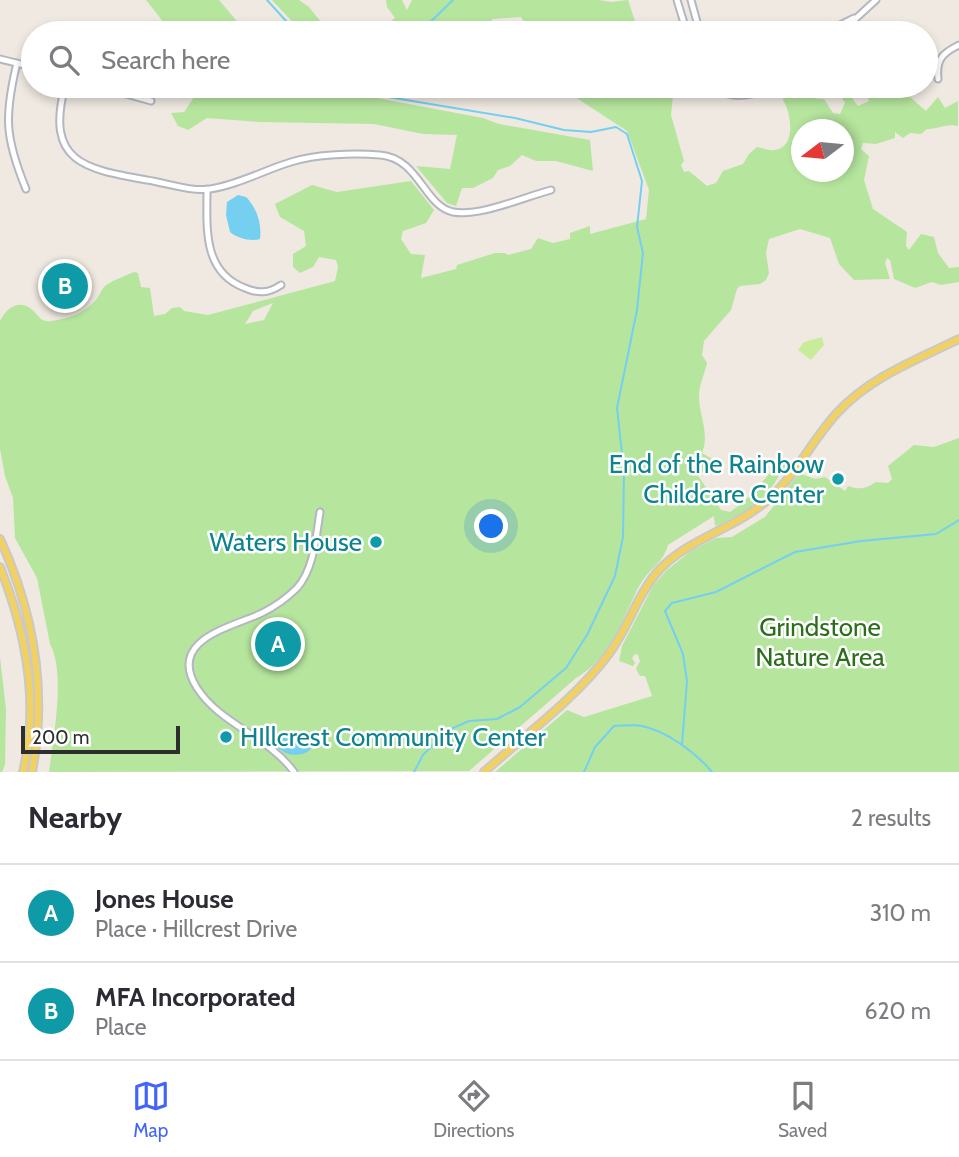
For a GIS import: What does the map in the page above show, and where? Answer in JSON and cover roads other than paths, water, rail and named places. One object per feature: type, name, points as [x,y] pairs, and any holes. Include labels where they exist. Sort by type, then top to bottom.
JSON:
[{"type":"main road","points":[[484,772],[597,670],[617,642],[649,582],[671,559],[751,513],[770,498],[835,415],[859,392],[877,379],[959,339]]},
{"type":"main road","points":[[0,539],[18,585],[34,647],[39,692],[39,726],[32,772]]},
{"type":"main road","points":[[0,567],[23,636],[29,672],[31,723],[23,772]]},
{"type":"street","points":[[677,0],[683,21]]},
{"type":"street","points":[[691,0],[697,21]]},
{"type":"street","points":[[853,21],[876,0]]},
{"type":"street","points":[[847,21],[860,14]]},
{"type":"street","points":[[938,79],[938,64],[943,54],[959,45]]},
{"type":"street","points":[[0,59],[21,63]]},
{"type":"street","points":[[17,62],[9,93],[7,125],[14,159],[26,189]]},
{"type":"street","points":[[62,98],[58,123],[68,149],[86,166],[108,173],[207,189],[229,185],[305,158],[379,154],[394,156],[405,163],[438,203],[452,211],[480,210],[551,190]]},
{"type":"street","points":[[143,98],[151,100]]},
{"type":"street","points":[[207,189],[207,241],[221,271],[233,282],[253,291],[270,292],[281,285]]},
{"type":"street","points":[[294,772],[281,756],[215,710],[192,678],[190,662],[192,653],[207,636],[264,612],[298,587],[314,551],[320,512]]},
{"type":"water","points":[[238,195],[246,197],[256,211],[260,239],[244,239],[230,232],[226,215],[227,202]]},
{"type":"water","points":[[272,730],[285,738],[310,735],[314,744],[306,752],[288,754],[268,740],[267,735]]},
{"type":"waterway","points":[[267,0],[286,21]]},
{"type":"waterway","points":[[431,21],[453,0]]},
{"type":"waterway","points":[[394,98],[515,118],[564,130],[591,132],[616,127],[627,134],[642,181],[637,227],[643,253],[637,310],[617,408],[624,472],[623,537],[615,576],[587,635],[566,668],[520,707],[497,719],[469,721],[446,731],[423,755],[414,772]]},
{"type":"waterway","points":[[682,745],[687,681],[683,654],[665,611],[672,603],[716,592],[795,552],[861,541],[936,534],[959,520]]},
{"type":"waterway","points":[[584,772],[595,747],[614,726],[632,725],[652,729],[671,738],[689,750],[712,772]]},
{"type":"place","name":"MFA Incorporated","points":[[65,286]]},
{"type":"place","name":"End of the Rainbow Childcare Center","points":[[838,479]]},
{"type":"place","name":"Waters House","points":[[376,542]]},
{"type":"place","name":"Jones House","points":[[278,644]]},
{"type":"place","name":"HIllcrest Community Center","points":[[226,737]]},
{"type":"park label","name":"Grindstone Nature Area","points":[[820,642]]}]
